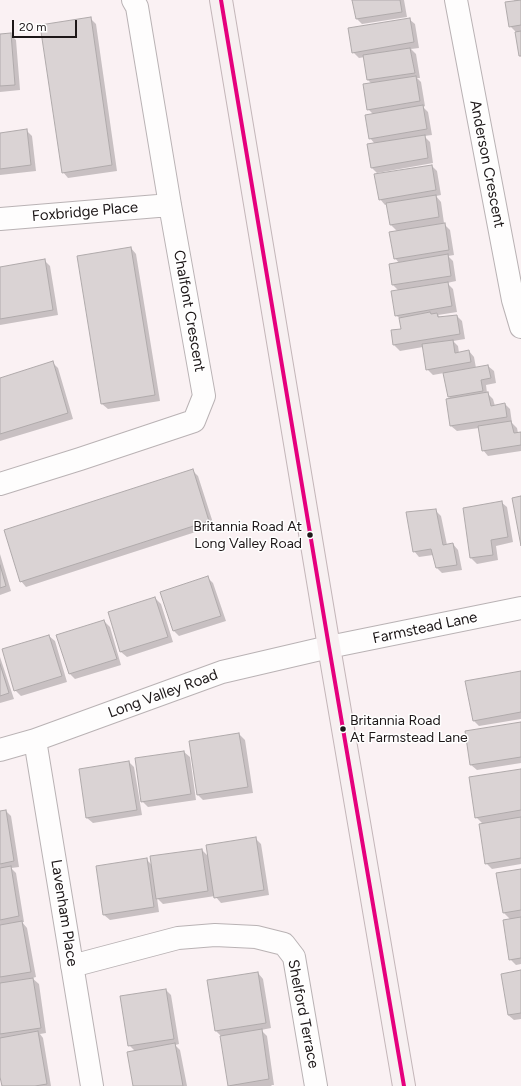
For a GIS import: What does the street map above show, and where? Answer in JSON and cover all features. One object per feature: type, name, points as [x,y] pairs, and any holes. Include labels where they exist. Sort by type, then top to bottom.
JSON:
[{"type":"main road","points":[[222,0],[329,648],[404,1086]]},
{"type":"street","name":"Chalfont Crescent","points":[[0,484],[194,421],[204,396],[137,7],[133,0]]},
{"type":"street","name":"Anderson Crescent","points":[[456,0],[513,300],[521,327]]},
{"type":"street","name":"Foxbridge Place","points":[[0,219],[170,205]]},
{"type":"street","name":"Farmstead Lane","points":[[329,648],[521,608]]},
{"type":"street","name":"Long Valley Road","points":[[0,750],[35,740],[222,672],[329,648]]},
{"type":"street","name":"Lavenham Place","points":[[35,740],[92,1086]]},
{"type":"street","name":"Shelford Terrace","points":[[72,966],[178,938],[215,935],[256,937],[284,944],[294,957],[316,1086]]},
{"type":"building","points":[[352,0],[400,0],[402,12],[356,19]]},
{"type":"building","points":[[521,0],[521,25],[509,27],[505,2]]},
{"type":"building","points":[[91,17],[112,165],[62,173],[40,25]]},
{"type":"building","points":[[410,18],[414,42],[352,53],[348,28]]},
{"type":"building","points":[[521,31],[521,56],[519,56],[515,32]]},
{"type":"building","points":[[11,33],[15,85],[0,86],[0,34]]},
{"type":"building","points":[[410,48],[415,73],[367,80],[363,55]]},
{"type":"building","points":[[416,76],[420,101],[367,110],[363,84]]},
{"type":"building","points":[[423,105],[427,129],[369,139],[365,115]]},
{"type":"building","points":[[27,129],[31,165],[0,169],[0,133]]},
{"type":"building","points":[[425,135],[428,158],[371,168],[367,144]]},
{"type":"building","points":[[432,165],[436,190],[379,200],[374,174]]},
{"type":"building","points":[[436,195],[439,217],[390,225],[386,203]]},
{"type":"building","points":[[445,223],[449,250],[394,259],[389,232]]},
{"type":"building","points":[[131,247],[155,395],[101,404],[77,256]]},
{"type":"building","points":[[448,254],[451,276],[392,285],[389,264]]},
{"type":"building","points":[[45,259],[53,310],[0,319],[0,267]]},
{"type":"building","points":[[448,282],[452,306],[395,316],[391,291]]},
{"type":"building","points":[[430,312],[431,314],[437,313],[438,317],[457,315],[460,334],[393,345],[391,330],[401,329],[399,318]]},
{"type":"building","points":[[453,340],[455,353],[469,350],[471,362],[426,370],[422,344]]},
{"type":"building","points":[[53,361],[68,413],[0,434],[0,378]]},
{"type":"building","points":[[488,365],[491,378],[481,380],[483,391],[448,397],[443,373]]},
{"type":"building","points":[[488,392],[491,406],[505,403],[507,417],[450,426],[446,399]]},
{"type":"building","points":[[511,421],[514,433],[521,432],[521,445],[482,451],[478,426]]},
{"type":"building","points":[[193,469],[209,521],[20,582],[4,530]]},
{"type":"building","points":[[521,496],[521,546],[512,498]]},
{"type":"building","points":[[502,501],[508,537],[491,540],[493,555],[470,558],[463,508]]},
{"type":"building","points":[[436,509],[443,545],[453,543],[457,565],[436,568],[431,549],[413,552],[406,512]]},
{"type":"building","points":[[0,565],[6,586],[0,588]]},
{"type":"building","points":[[208,576],[221,616],[173,631],[160,592]]},
{"type":"building","points":[[155,597],[168,637],[120,652],[108,612]]},
{"type":"building","points":[[104,620],[117,659],[69,674],[56,635]]},
{"type":"building","points":[[49,635],[62,676],[14,691],[2,649]]},
{"type":"building","points":[[0,664],[9,693],[0,696]]},
{"type":"building","points":[[521,671],[521,712],[473,721],[465,681]]},
{"type":"building","points":[[521,722],[521,757],[470,765],[465,731]]},
{"type":"building","points":[[239,733],[248,787],[197,795],[189,741]]},
{"type":"building","points":[[184,751],[191,794],[141,802],[135,758]]},
{"type":"building","points":[[129,761],[137,810],[86,818],[79,769]]},
{"type":"building","points":[[521,769],[521,810],[475,818],[469,777]]},
{"type":"building","points":[[6,810],[14,861],[0,864],[0,811]]},
{"type":"building","points":[[521,817],[521,858],[485,864],[479,824]]},
{"type":"building","points":[[256,837],[264,890],[214,898],[206,845]]},
{"type":"building","points":[[202,849],[208,891],[156,899],[150,856]]},
{"type":"building","points":[[147,858],[154,907],[103,915],[96,866]]},
{"type":"building","points":[[11,866],[19,916],[0,920],[0,868]]},
{"type":"building","points":[[521,869],[521,910],[503,913],[496,873]]},
{"type":"building","points":[[521,917],[521,958],[509,960],[503,920]]},
{"type":"building","points":[[22,921],[31,972],[0,977],[0,925]]},
{"type":"building","points":[[521,970],[521,1013],[508,1015],[501,974]]},
{"type":"building","points":[[258,972],[266,1023],[215,1031],[207,980]]},
{"type":"building","points":[[33,978],[41,1028],[0,1034],[0,983]]},
{"type":"building","points":[[166,989],[174,1039],[128,1046],[120,996]]},
{"type":"building","points":[[262,1029],[269,1079],[228,1086],[220,1036]]},
{"type":"building","points":[[38,1031],[47,1084],[35,1086],[2,1086],[0,1077],[0,1038]]},
{"type":"building","points":[[175,1043],[183,1086],[133,1086],[127,1052]]},
{"type":"transit line","points":[[221,0],[404,1086]]},
{"type":"place","name":"Britannia Road At Long Valley Road","points":[[310,535]]},
{"type":"place","name":"Britannia Road At Farmstead Lane","points":[[343,729]]}]
